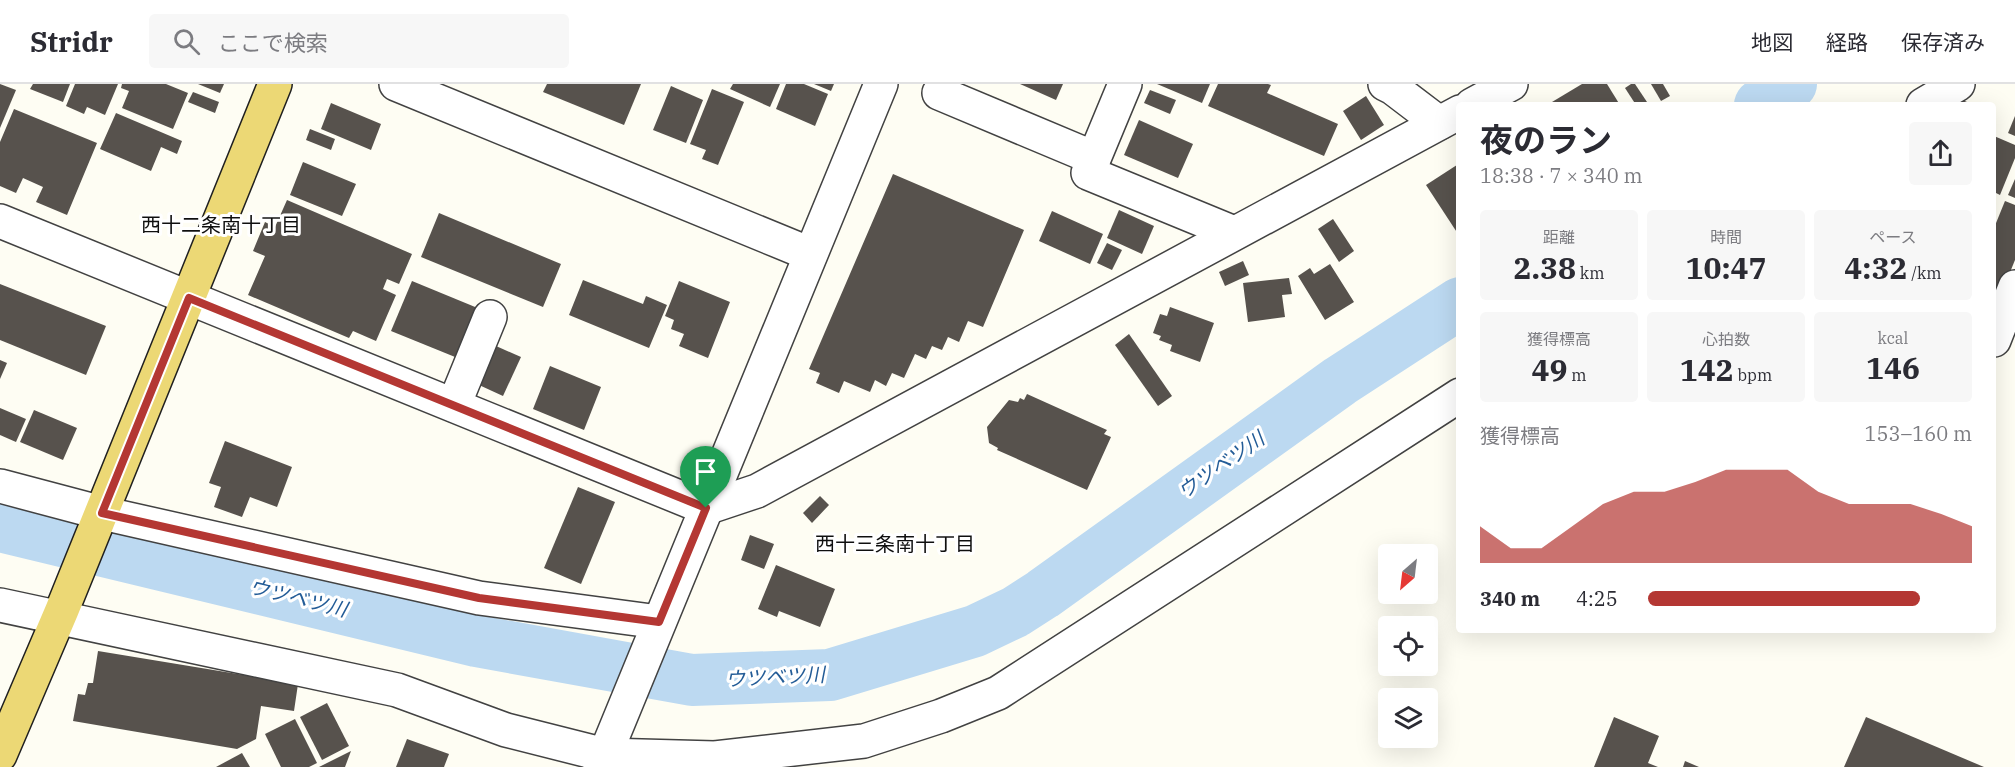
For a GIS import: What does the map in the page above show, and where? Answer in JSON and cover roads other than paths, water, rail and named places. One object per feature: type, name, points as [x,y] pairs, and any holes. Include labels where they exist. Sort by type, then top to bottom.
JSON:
[{"type":"main road","points":[[0,755],[60,614],[275,84]]},
{"type":"street","points":[[396,84],[810,254]]},
{"type":"street","points":[[607,750],[881,84]]},
{"type":"street","points":[[1125,84],[1088,173],[1234,233]]},
{"type":"street","points":[[1385,84],[1449,117]]},
{"type":"street","points":[[1478,102],[1511,84]]},
{"type":"street","points":[[1928,102],[1958,84]]},
{"type":"street","points":[[939,93],[1094,159]]},
{"type":"street","points":[[0,221],[706,508],[757,490],[1449,117]]},
{"type":"street","points":[[1996,337],[2015,287]]},
{"type":"street","points":[[454,405],[490,318]]},
{"type":"street","points":[[1996,343],[2015,352]]},
{"type":"street","points":[[0,605],[60,614],[397,690],[506,730],[607,750],[715,758],[864,741],[941,716],[998,693],[1456,398]]},
{"type":"street","points":[[0,486],[99,518],[479,598],[659,622]]},
{"type":"waterway","name":"ウツベツ川","points":[[1764,102],[1791,84]]},
{"type":"waterway","name":"ウツベツ川","points":[[0,526],[476,641],[692,680],[830,675],[975,631],[1015,612],[1340,381],[1456,306]]},
{"type":"waterway","points":[[433,631],[441,607]]},
{"type":"district","name":"西十二条南十丁目","points":[[221,225]]},
{"type":"district","name":"西十三条南十丁目","points":[[895,544]]}]
